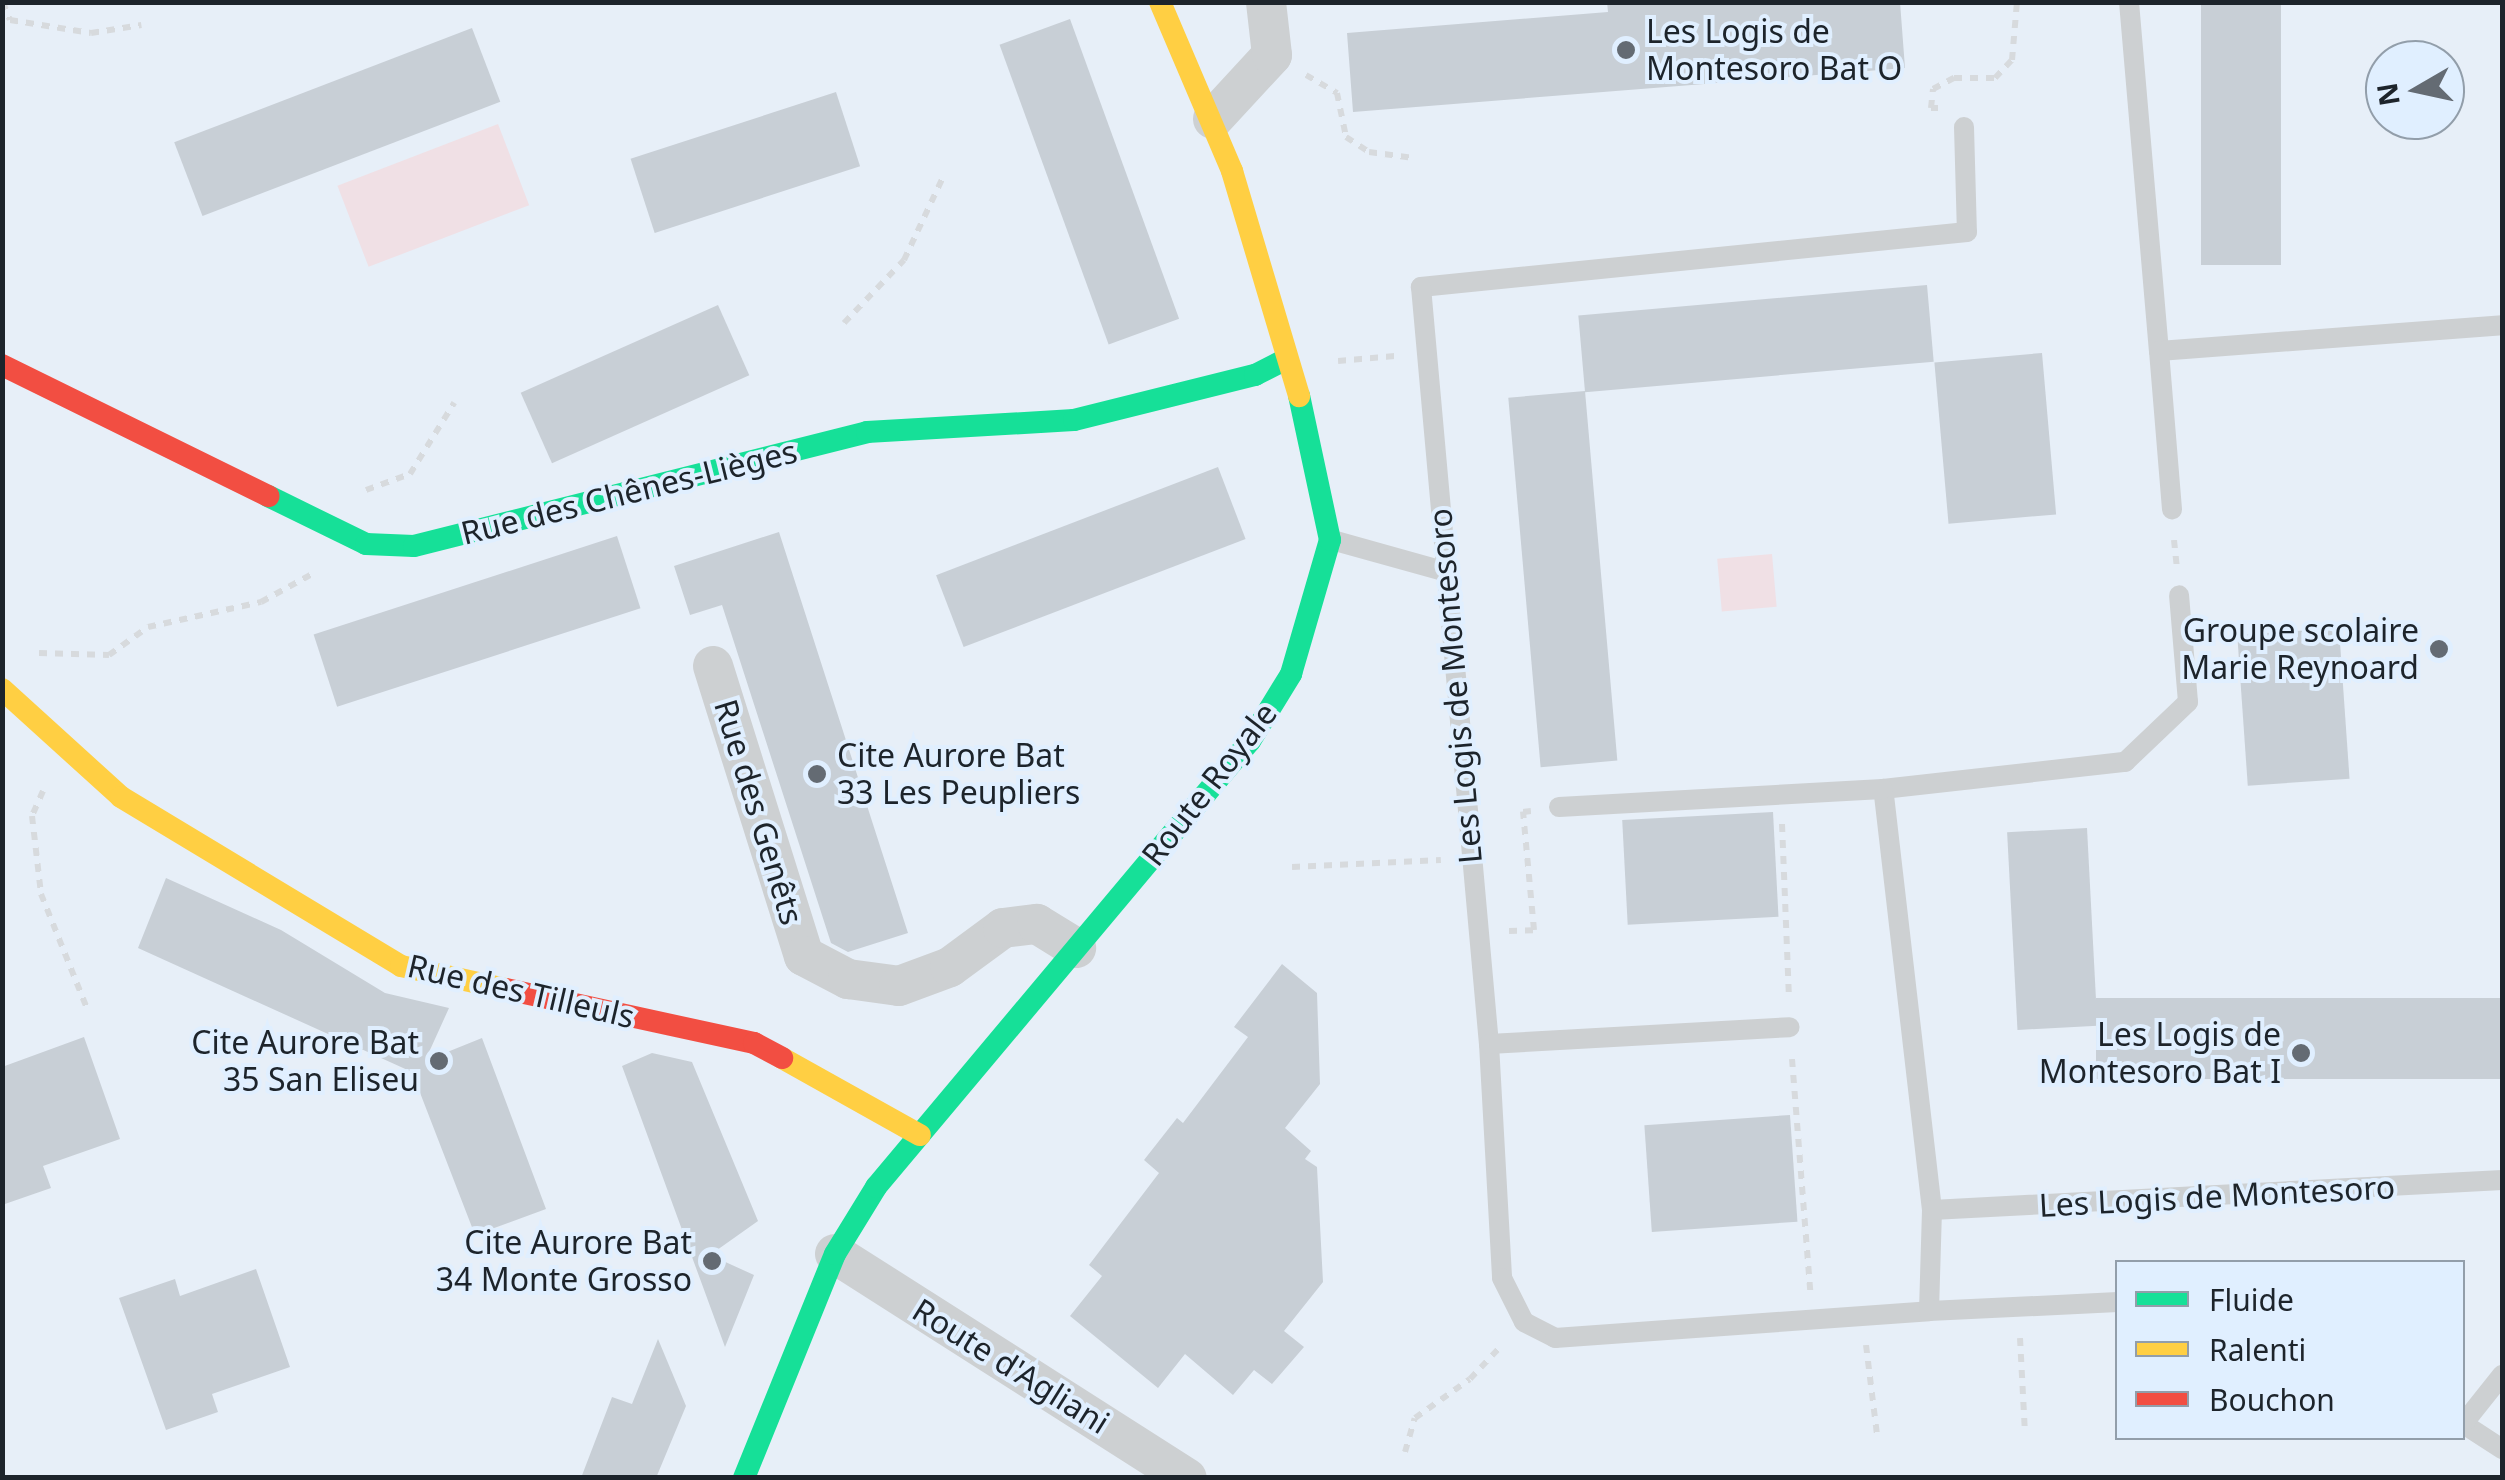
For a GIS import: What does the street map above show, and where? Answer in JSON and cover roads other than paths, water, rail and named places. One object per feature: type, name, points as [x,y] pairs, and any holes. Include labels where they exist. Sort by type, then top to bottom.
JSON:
[{"type":"street","name":"Route Royale","points":[[744,1478],[835,1254],[876,1187],[1260,724],[1291,674],[1330,540],[1317,458],[1214,119],[1184,68],[1160,2]]},
{"type":"street","points":[[1214,119],[1272,55],[1266,2]]},
{"type":"street","name":"Rue des Chênes-Lièges","points":[[2,365],[366,544],[414,546],[867,432],[1074,420],[1289,367]]},
{"type":"street","name":"Rue des Genêts","points":[[713,666],[804,956],[848,979],[899,986],[950,967],[1002,928],[1036,924],[1076,948]]},
{"type":"street","name":"Rue des Tilleuls","points":[[2,689],[121,796],[401,966],[754,1043],[920,1135]]},
{"type":"street","name":"Route d'Agliani","points":[[835,1254],[1187,1478]]},
{"type":"lane","points":[[2129,2],[2172,508]]},
{"type":"lane","name":"Les Logis de Montesoro","points":[[1929,1311],[1863,1319],[1555,1338],[1524,1322],[1502,1278],[1489,1044],[1443,571],[1421,287],[1967,232],[1964,127]]},
{"type":"lane","points":[[2159,351],[2502,325]]},
{"type":"lane","points":[[1330,540],[1443,571]]},
{"type":"lane","points":[[1559,807],[1883,788],[2125,762],[2188,702],[2179,595]]},
{"type":"lane","points":[[1883,788],[1932,1210],[1929,1311],[2115,1302]]},
{"type":"lane","points":[[1489,1044],[1790,1027]]},
{"type":"lane","name":"Les Logis de Montesoro","points":[[1932,1210],[2502,1180]]},
{"type":"lane","points":[[2465,1421],[2502,1375]]},
{"type":"lane","points":[[2465,1425],[2502,1449]]},
{"type":"place","name":"Les Logis de Montesoro Bat O","points":[[1626,50]]},
{"type":"place","name":"Groupe scolaire Marie Reynoard","points":[[2439,649]]},
{"type":"place","name":"Cite Aurore Bat 33 Les Peupliers","points":[[817,774]]},
{"type":"place","name":"Les Logis de Montesoro Bat I","points":[[2301,1053]]},
{"type":"place","name":"Cite Aurore Bat 35 San Eliseu","points":[[439,1061]]},
{"type":"place","name":"Cite Aurore Bat 34 Monte Grosso","points":[[712,1261]]}]
